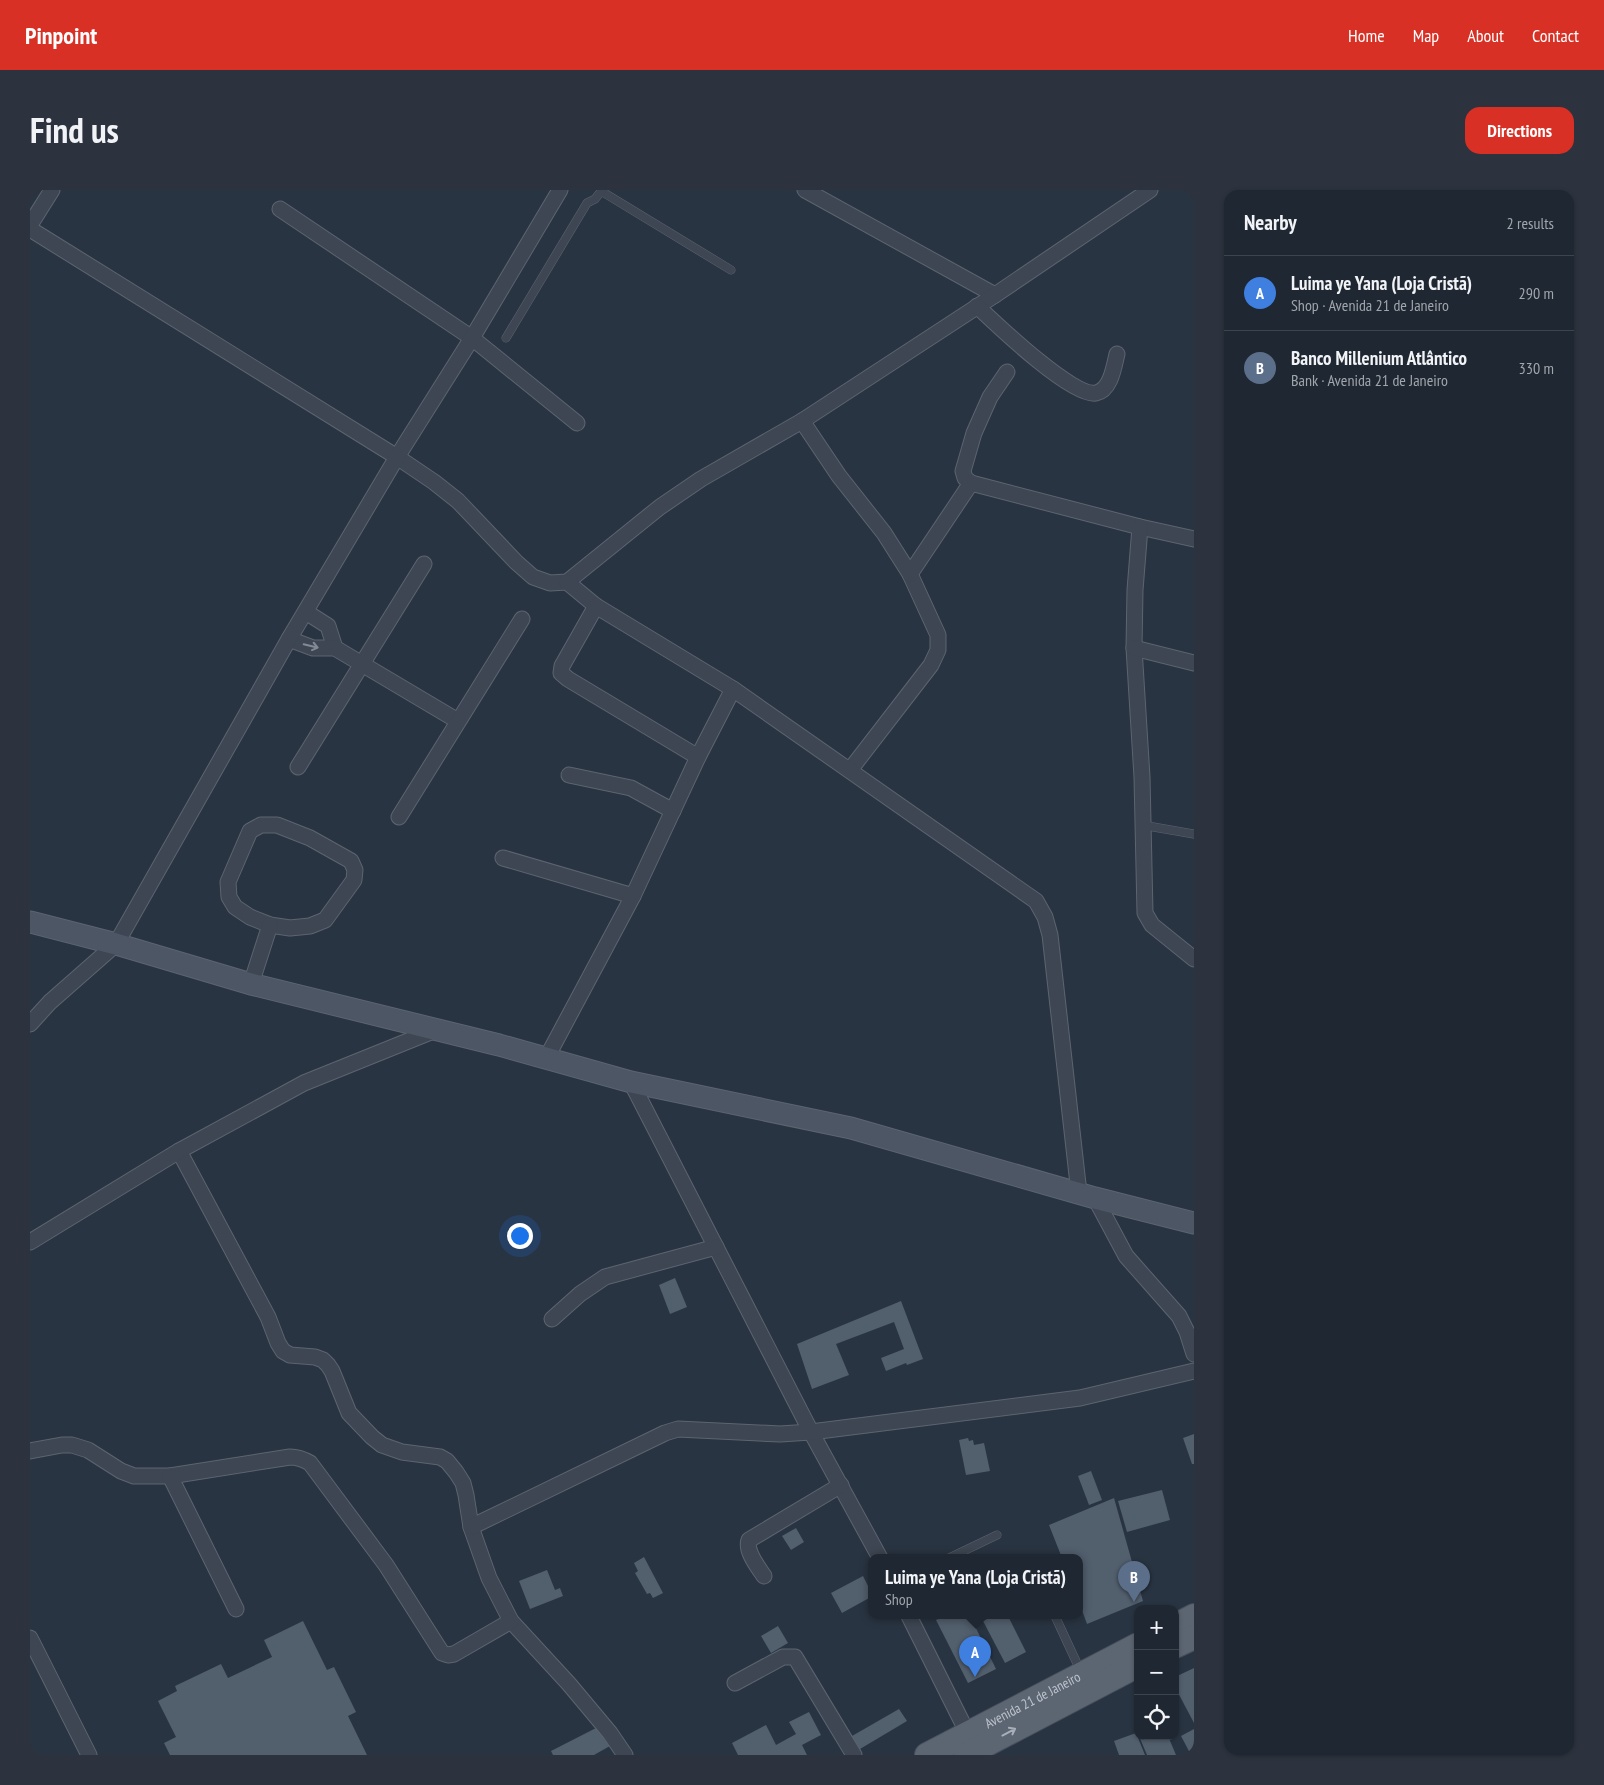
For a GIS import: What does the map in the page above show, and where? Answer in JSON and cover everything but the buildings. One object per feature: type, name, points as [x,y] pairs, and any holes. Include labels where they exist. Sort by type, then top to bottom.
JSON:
[{"type":"main road","points":[[30,922],[116,944],[251,984],[547,1057],[630,1082],[851,1128],[1087,1196],[1194,1223]]},
{"type":"main road","points":[[1179,1624],[1194,1616]]},
{"type":"main road","points":[[1179,1644],[1194,1637]]},
{"type":"main road","name":"Avenida 21 de Janeiro","points":[[977,1747],[1082,1673],[1134,1647]]},
{"type":"main road","name":"Avenida 21 de Janeiro","points":[[927,1755],[977,1747],[1134,1667]]},
{"type":"street","points":[[52,190],[30,227],[397,457],[458,501],[516,562],[533,577],[550,583],[567,582],[660,507],[701,479],[802,421],[995,295],[1131,197],[1150,190]]},
{"type":"street","points":[[30,1024],[50,1002],[116,944],[289,639],[397,457],[472,338],[560,190]]},
{"type":"street","points":[[804,190],[995,295]]},
{"type":"street","points":[[280,209],[472,338],[577,423]]},
{"type":"street","points":[[977,306],[1059,377],[1088,392],[1096,393],[1105,388],[1112,373],[1117,354]]},
{"type":"street","points":[[1007,372],[990,397],[969,448],[963,471],[965,478],[970,483],[1194,539]]},
{"type":"street","points":[[802,421],[839,476],[884,533],[910,574],[938,635],[938,650],[931,665],[850,770]]},
{"type":"street","points":[[910,574],[970,483]]},
{"type":"street","points":[[1140,527],[1135,590],[1134,648],[1142,777],[1145,913],[1152,925],[1194,959]]},
{"type":"street","points":[[298,767],[424,564]]},
{"type":"street","points":[[567,582],[596,606],[733,689],[1036,901],[1045,917],[1050,935],[1087,1196],[1126,1256],[1179,1316],[1187,1332],[1194,1354]]},
{"type":"street","points":[[596,606],[562,666],[561,673],[698,757]]},
{"type":"street","points":[[306,612],[328,626],[335,648]]},
{"type":"street","points":[[399,816],[522,619]]},
{"type":"street","points":[[289,639],[313,648],[335,648],[458,721]]},
{"type":"street","points":[[1134,648],[1194,663]]},
{"type":"street","points":[[547,1057],[633,896],[698,757],[733,689]]},
{"type":"street","points":[[569,775],[631,788],[673,811]]},
{"type":"street","points":[[261,825],[277,825],[310,838],[351,862],[355,870],[354,880],[325,920],[310,926],[290,928],[270,925],[250,917],[235,907],[229,897],[228,882],[250,831],[261,825]]},
{"type":"street","points":[[502,858],[633,896]]},
{"type":"street","points":[[251,984],[270,925]]},
{"type":"street","points":[[30,1242],[179,1151],[304,1083],[438,1029]]},
{"type":"street","points":[[630,1082],[811,1432],[878,1554]]},
{"type":"street","points":[[179,1151],[268,1317],[283,1351],[290,1355],[315,1357],[323,1360],[332,1372],[350,1412],[367,1432],[382,1445],[402,1452],[440,1457],[446,1461],[463,1483],[471,1527],[489,1578],[511,1622],[569,1684],[610,1733],[625,1755]]},
{"type":"street","points":[[552,1319],[580,1294],[605,1277],[716,1247]]},
{"type":"street","points":[[471,1527],[673,1430],[683,1428],[780,1434],[811,1432],[1080,1398],[1194,1370]]},
{"type":"street","points":[[30,1451],[72,1445],[88,1450],[127,1474],[134,1476],[170,1476],[290,1457],[304,1459],[310,1463],[386,1565],[442,1653],[454,1654],[511,1622]]},
{"type":"street","points":[[170,1476],[236,1609]]},
{"type":"street","points":[[764,1576],[748,1550],[749,1540],[841,1486]]},
{"type":"street","points":[[911,1619],[977,1747]]},
{"type":"street","points":[[30,1638],[89,1755]]},
{"type":"street","points":[[735,1683],[783,1657],[795,1658],[854,1755]]},
{"type":"lane","points":[[506,338],[587,203],[602,191],[732,270]]},
{"type":"lane","points":[[1142,825],[1194,834]]},
{"type":"lane","points":[[958,1554],[997,1536]]},
{"type":"lane","points":[[1056,1619],[1082,1673]]},
{"type":"place","name":"Banco Millenium Atlântico","points":[[1134,1602]]},
{"type":"place","name":"Luima ye Yana (Loja Cristã)","points":[[975,1677]]}]
